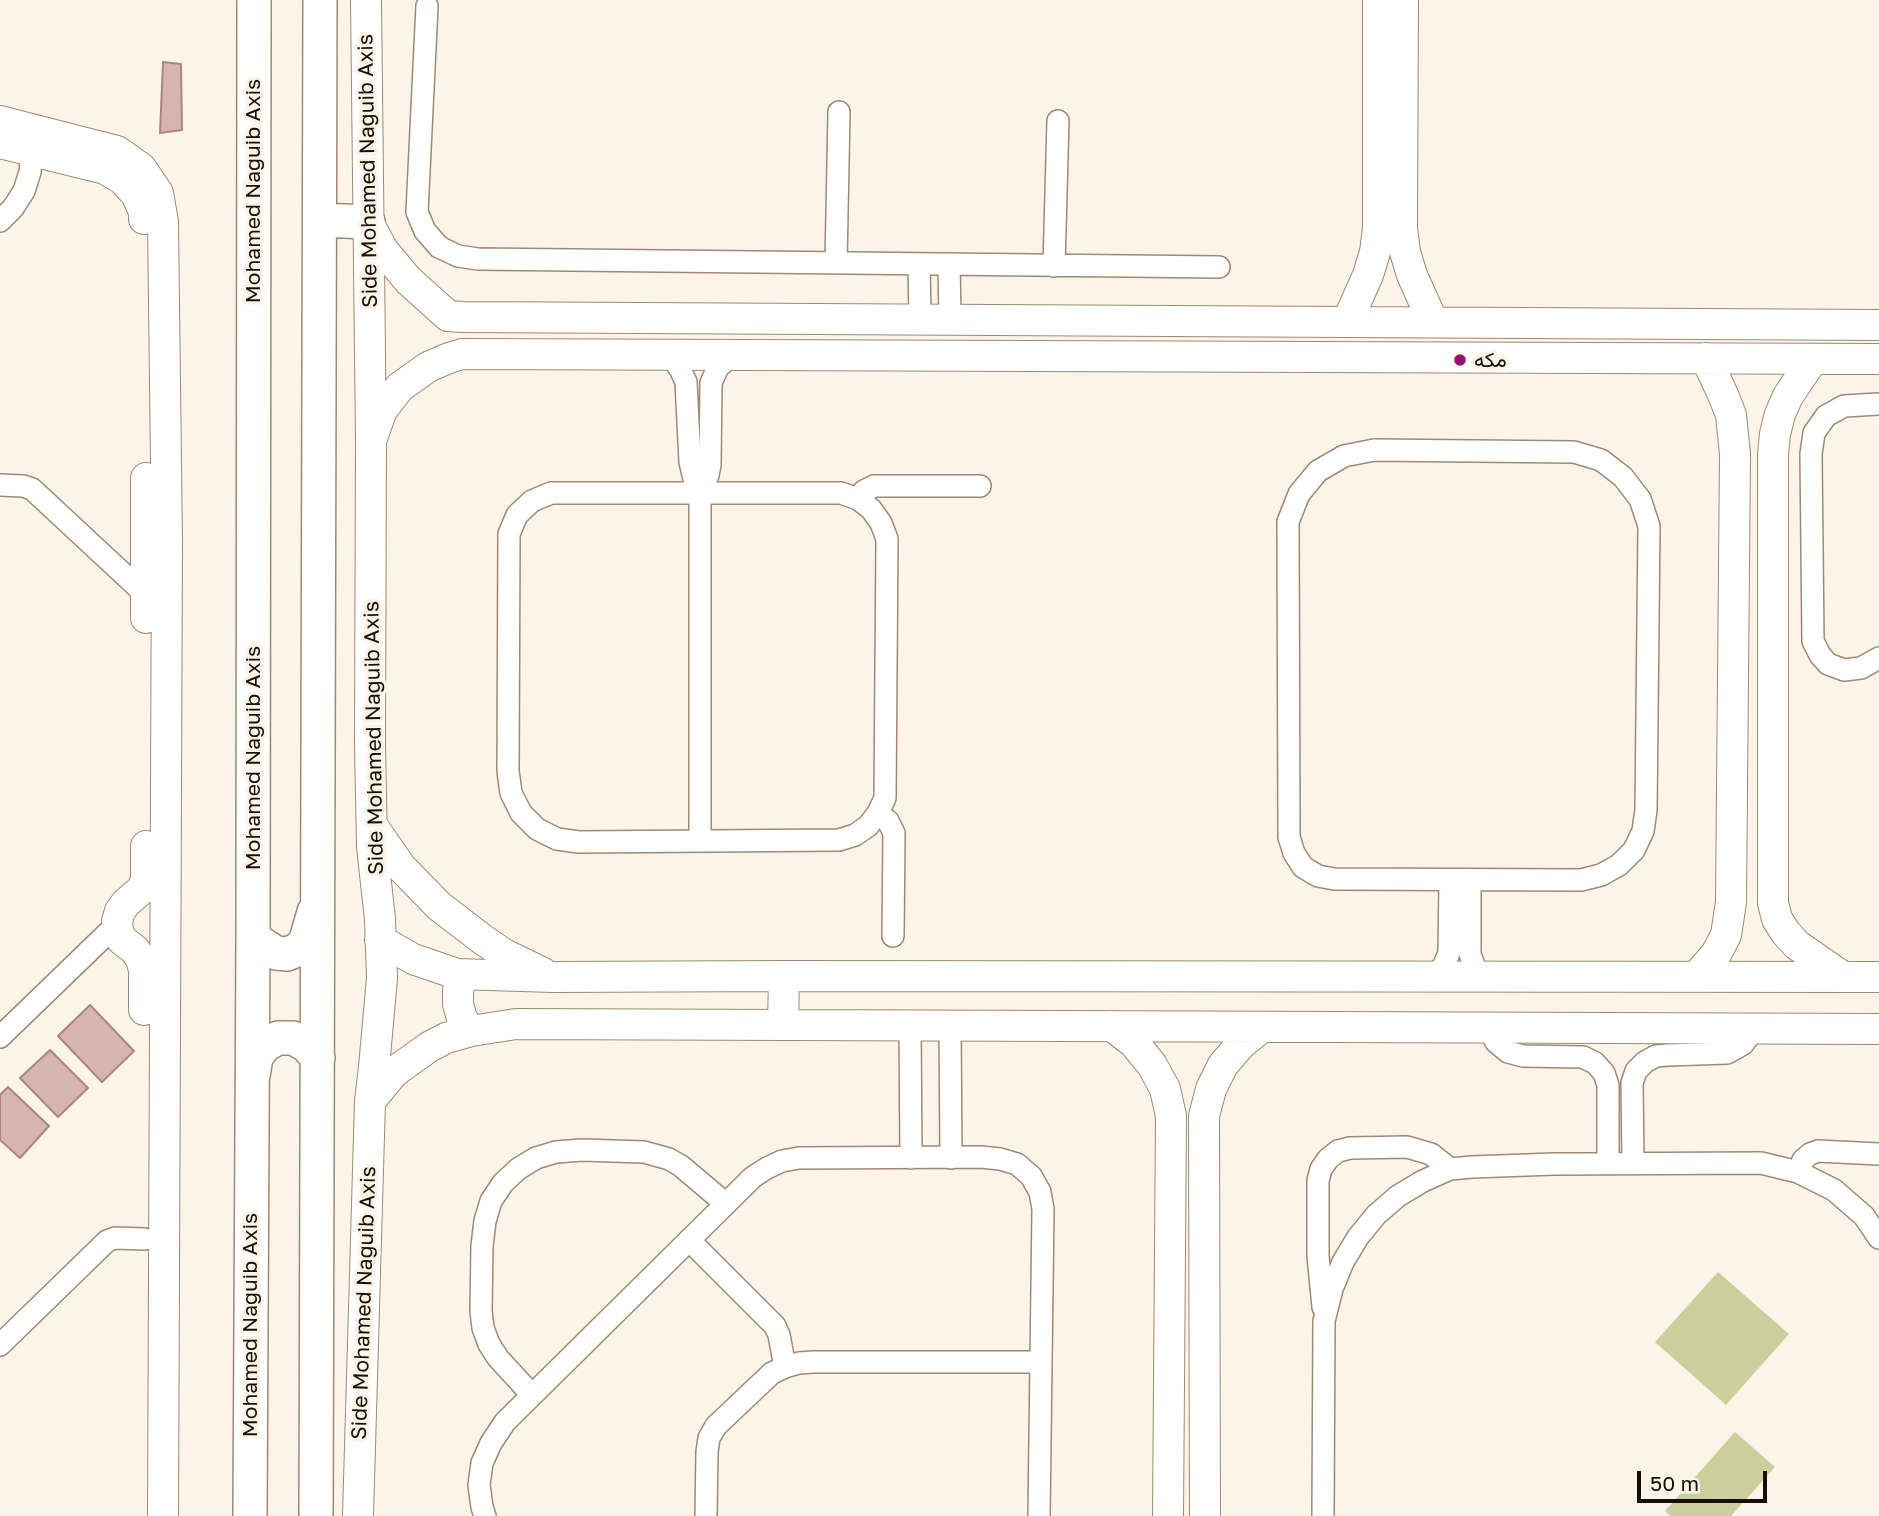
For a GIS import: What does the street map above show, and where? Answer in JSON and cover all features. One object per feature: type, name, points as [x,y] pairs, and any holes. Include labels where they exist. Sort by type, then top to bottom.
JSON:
[{"type":"main road","name":"Mohamed Naguib Axis","points":[[250,1516],[254,0]]},
{"type":"main road","points":[[316,1516],[320,0]]},
{"type":"main road","points":[[320,220],[368,222]]},
{"type":"main road","points":[[253,938],[276,953],[287,954],[297,950],[305,943],[319,895]]},
{"type":"main road","points":[[251,1088],[256,1057],[265,1045],[278,1038],[293,1038],[306,1045],[318,1058]]},
{"type":"street","name":"Side Mohamed Naguib Axis","points":[[358,1516],[370,1101],[381,990],[380,919],[372,847],[370,745],[371,441],[366,0]]},
{"type":"street","points":[[1347,322],[1368,275],[1378,228],[1378,0]]},
{"type":"street","points":[[1403,0],[1402,228],[1412,275],[1433,322]]},
{"type":"street","points":[[427,6],[416,212],[425,231],[439,247],[458,256],[478,259],[1219,267]]},
{"type":"street","points":[[836,263],[839,112]]},
{"type":"street","points":[[0,121],[117,151],[141,168],[158,193],[163,222],[157,544],[146,594],[146,881],[135,897],[120,911],[117,923],[122,940],[142,954],[150,954],[164,946]]},
{"type":"street","points":[[1054,265],[1058,121]]},
{"type":"street","points":[[0,143],[105,169],[122,179],[136,194],[144,212],[157,544],[164,946],[143,1516]]},
{"type":"street","points":[[0,221],[24,191],[30,172],[32,151]]},
{"type":"street","points":[[368,222],[383,250],[408,280],[448,316],[1879,325]]},
{"type":"street","points":[[919,264],[920,320]]},
{"type":"street","points":[[950,264],[950,320]]},
{"type":"street","points":[[448,316],[441,330],[441,337],[449,358]]},
{"type":"street","points":[[1061,320],[1061,356]]},
{"type":"street","points":[[371,441],[382,410],[400,387],[428,367],[462,354],[1879,359]]},
{"type":"street","points":[[671,355],[685,382],[690,462],[700,493]]},
{"type":"street","points":[[700,841],[700,493],[710,465],[711,383],[718,367],[733,355]]},
{"type":"street","points":[[1696,977],[1716,954],[1726,935],[1731,902],[1735,454],[1731,415],[1706,358]]},
{"type":"street","points":[[1813,359],[1788,396],[1780,414],[1773,454],[1773,903],[1777,919],[1797,946],[1843,977]]},
{"type":"street","points":[[1879,404],[1844,406],[1826,416],[1814,433],[1811,454],[1813,641],[1828,664],[1844,670],[1861,668],[1879,658]]},
{"type":"street","points":[[1374,450],[1574,452],[1601,460],[1623,477],[1640,499],[1649,526],[1646,810],[1643,831],[1634,850],[1619,865],[1601,875],[1581,880],[1460,880],[1334,879],[1318,876],[1303,867],[1293,853],[1289,825],[1289,522],[1299,494],[1318,471],[1344,456],[1374,450]]},
{"type":"street","points":[[0,485],[32,489],[146,594]]},
{"type":"street","points":[[858,499],[864,491],[874,486],[980,486]]},
{"type":"street","points":[[551,493],[700,493],[841,493],[858,499],[871,509],[881,523],[887,539],[885,797],[878,813],[855,835],[839,841],[579,842],[557,839],[537,829],[521,813],[511,793],[508,771],[509,534],[517,515],[532,500],[551,493]]},
{"type":"street","points":[[878,813],[888,821],[894,833],[892,936]]},
{"type":"street","points":[[372,825],[401,867],[459,923],[504,954],[553,977]]},
{"type":"street","points":[[1460,880],[1470,954],[1475,968],[1487,977]]},
{"type":"street","points":[[1432,977],[1443,967],[1449,953],[1460,880]]},
{"type":"street","points":[[135,897],[151,894],[164,902]]},
{"type":"street","points":[[0,1037],[117,923]]},
{"type":"street","points":[[380,940],[413,959],[464,975],[1879,978]]},
{"type":"street","points":[[135,950],[144,970],[163,1516]]},
{"type":"street","points":[[464,975],[458,989],[458,1004],[462,1019],[471,1031]]},
{"type":"street","points":[[783,1025],[784,976]]},
{"type":"street","points":[[370,1101],[394,1072],[446,1038],[516,1024],[1879,1029]]},
{"type":"street","points":[[910,1026],[911,1158]]},
{"type":"street","points":[[950,1026],[951,1158]]},
{"type":"street","points":[[1112,1027],[1134,1044],[1152,1065],[1164,1089],[1171,1116],[1168,1516]]},
{"type":"street","points":[[1205,1516],[1204,1116],[1211,1089],[1223,1065],[1241,1044],[1262,1027]]},
{"type":"street","points":[[1488,1028],[1496,1042],[1508,1052],[1523,1056],[1583,1057],[1595,1063],[1604,1073],[1608,1085],[1608,1163]]},
{"type":"street","points":[[1633,1163],[1632,1083],[1644,1062],[1656,1056],[1727,1053],[1743,1044],[1754,1029]]},
{"type":"street","points":[[1323,1516],[1324,1321],[1318,1256],[1318,1181],[1321,1169],[1338,1151],[1350,1148],[1407,1147],[1431,1154],[1450,1170]]},
{"type":"street","points":[[1798,1171],[1803,1160],[1818,1151],[1879,1154]]},
{"type":"street","points":[[531,1394],[498,1358],[483,1328],[481,1285],[485,1220],[491,1201],[503,1183],[518,1169],[536,1158],[556,1152],[644,1152],[657,1154],[681,1166],[726,1203]]},
{"type":"street","points":[[485,1516],[479,1485],[482,1463],[505,1422],[753,1177],[782,1161],[799,1158],[1000,1158],[1017,1164],[1031,1176],[1040,1192],[1043,1209],[1039,1516]]},
{"type":"street","points":[[1324,1321],[1332,1289],[1343,1262],[1376,1215],[1398,1196],[1423,1181],[1450,1170],[1608,1163],[1761,1163],[1798,1171],[1834,1190],[1864,1216],[1879,1237]]},
{"type":"street","points":[[0,1345],[107,1241],[115,1238],[155,1240]]},
{"type":"street","points":[[688,1240],[775,1326],[785,1367]]},
{"type":"street","points":[[706,1516],[709,1438],[716,1426],[772,1373],[785,1367],[813,1362],[1041,1362]]},
{"type":"green space","points":[[1718,1272],[1789,1334],[1726,1405],[1655,1342]]},
{"type":"green space","points":[[1735,1432],[1775,1467],[1731,1516],[1670,1516],[1665,1511]]},
{"type":"building","points":[[163,62],[181,64],[182,130],[160,133]]},
{"type":"building","points":[[90,1005],[134,1051],[102,1082],[58,1036]]},
{"type":"building","points":[[50,1050],[88,1088],[58,1117],[20,1078]]},
{"type":"building","points":[[8,1087],[49,1126],[20,1158],[0,1140],[0,1095]]},
{"type":"place","name":"مكه","points":[[1460,360]]}]
